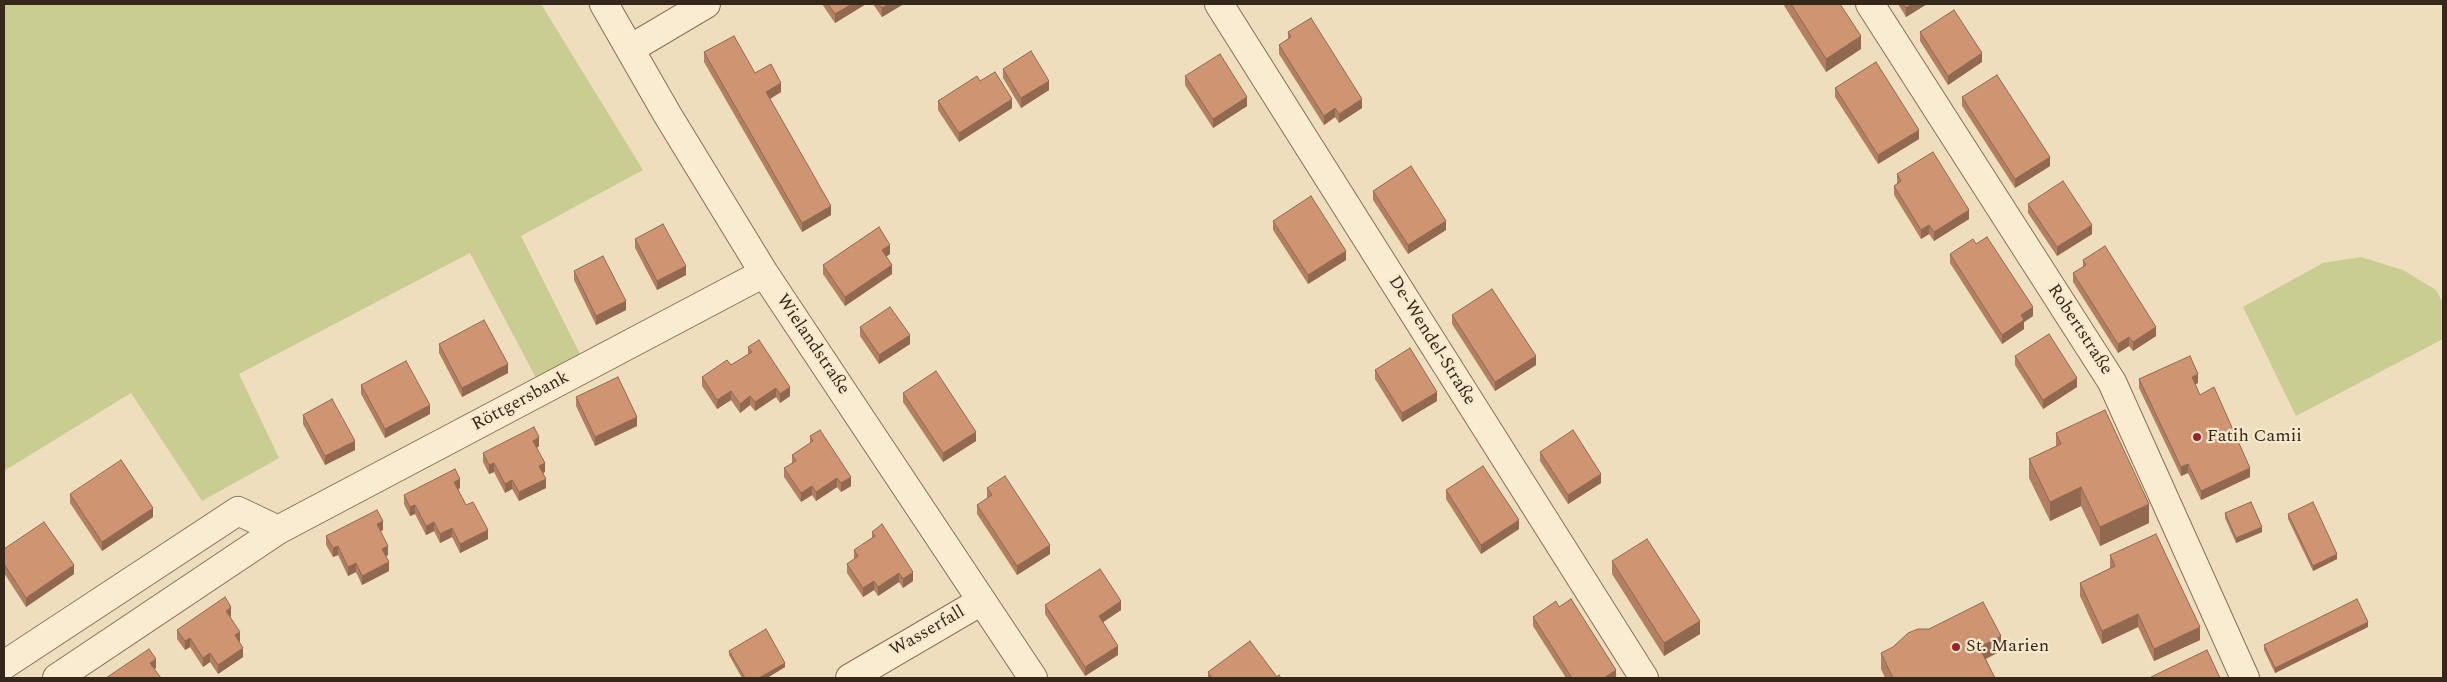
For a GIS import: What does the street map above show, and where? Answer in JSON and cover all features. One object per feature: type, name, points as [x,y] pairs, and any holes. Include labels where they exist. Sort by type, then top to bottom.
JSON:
[{"type":"street","name":"Wielandstraße","points":[[604,4],[667,114],[764,273],[944,543],[980,602],[1033,678]]},
{"type":"street","points":[[630,49],[706,4]]},
{"type":"street","name":"De-Wendel-Straße","points":[[1219,4],[1644,678]]},
{"type":"street","name":"Robertstraße","points":[[1870,4],[2112,382],[2245,678]]},
{"type":"street","name":"Röttgersbank","points":[[33,644],[56,678],[278,530],[764,273]]},
{"type":"street","points":[[4,665],[104,597],[238,511],[278,530]]},
{"type":"street","points":[[104,597],[126,632]]},
{"type":"street","name":"Wasserfall","points":[[850,678],[980,602]]},
{"type":"street","points":[[61,626],[83,660]]},
{"type":"green space","points":[[4,4],[541,4],[643,170],[521,236],[580,354],[536,378],[470,253],[239,374],[279,458],[202,501],[131,393],[4,471]]},
{"type":"green space","points":[[2361,257],[2403,270],[2436,290],[2443,303],[2443,339],[2296,416],[2243,307],[2323,263]]},
{"type":"building","points":[[828,4],[852,4],[835,14]]},
{"type":"building","points":[[879,4],[889,4],[882,8]]},
{"type":"building","points":[[1791,4],[1840,4],[1861,36],[1826,59]]},
{"type":"building","points":[[1903,4],[1912,4],[1906,8]]},
{"type":"building","points":[[1954,10],[1982,53],[1948,76],[1920,32]]},
{"type":"building","points":[[1311,18],[1362,99],[1339,114],[1335,108],[1324,116],[1279,45],[1291,37],[1288,32]]},
{"type":"building","points":[[734,36],[755,73],[771,64],[781,83],[766,92],[831,206],[802,223],[704,52]]},
{"type":"building","points":[[1031,51],[1049,81],[1021,98],[1003,69]]},
{"type":"building","points":[[1220,54],[1247,97],[1213,119],[1185,76]]},
{"type":"building","points":[[1876,62],[1919,130],[1878,155],[1835,88]]},
{"type":"building","points":[[995,72],[1012,99],[959,133],[938,101],[977,76],[980,81]]},
{"type":"building","points":[[1997,75],[2050,157],[2015,179],[1962,97]]},
{"type":"building","points":[[1933,152],[1969,210],[1934,232],[1929,225],[1921,230],[1894,186],[1901,181],[1897,174]]},
{"type":"building","points":[[1411,166],[1446,221],[1408,245],[1373,191]]},
{"type":"building","points":[[2063,181],[2092,225],[2057,247],[2028,204]]},
{"type":"building","points":[[1311,196],[1346,251],[1308,275],[1273,221]]},
{"type":"building","points":[[663,224],[686,266],[657,281],[635,239]]},
{"type":"building","points":[[879,227],[890,245],[882,250],[892,265],[845,297],[823,265]]},
{"type":"building","points":[[1987,237],[2033,307],[2021,315],[2024,320],[2002,335],[1950,254],[1973,239],[1976,244]]},
{"type":"building","points":[[2105,246],[2156,327],[2133,342],[2129,337],[2118,344],[2073,273],[2086,265],[2083,260]]},
{"type":"building","points":[[603,256],[626,301],[596,316],[574,271]]},
{"type":"building","points":[[1492,289],[1536,356],[1495,382],[1452,315]]},
{"type":"building","points":[[890,307],[910,335],[879,355],[860,327]]},
{"type":"building","points":[[484,320],[508,364],[462,388],[439,344]]},
{"type":"building","points":[[2049,334],[2077,378],[2043,400],[2015,356]]},
{"type":"building","points":[[759,340],[790,387],[780,394],[776,388],[755,402],[750,396],[740,404],[731,391],[717,400],[702,377],[727,360],[731,365],[752,352],[748,347]]},
{"type":"building","points":[[1410,348],[1437,392],[1402,413],[1375,370]]},
{"type":"building","points":[[2190,356],[2198,374],[2192,377],[2200,395],[2214,387],[2250,468],[2201,491],[2188,464],[2181,467],[2139,379]]},
{"type":"building","points":[[406,361],[430,405],[385,429],[361,385]]},
{"type":"building","points":[[936,371],[976,432],[943,453],[903,393]]},
{"type":"building","points":[[618,377],[637,417],[595,437],[576,397]]},
{"type":"building","points":[[332,399],[355,441],[325,456],[303,415]]},
{"type":"building","points":[[2105,410],[2149,504],[2100,527],[2081,487],[2050,502],[2029,459],[2061,444],[2056,433]]},
{"type":"building","points":[[534,427],[539,437],[533,441],[545,463],[539,466],[546,479],[519,492],[512,480],[505,484],[494,463],[489,465],[483,453]]},
{"type":"building","points":[[820,430],[851,477],[841,483],[837,478],[816,492],[812,486],[801,493],[784,468],[796,461],[792,455],[813,441],[810,436]]},
{"type":"building","points":[[1573,430],[1601,474],[1568,495],[1540,452]]},
{"type":"building","points":[[121,460],[153,508],[102,542],[70,494]]},
{"type":"building","points":[[1483,466],[1519,520],[1481,545],[1446,490]]},
{"type":"building","points":[[455,469],[460,479],[454,482],[466,505],[473,502],[488,530],[460,544],[452,528],[440,534],[434,522],[426,526],[415,505],[410,507],[404,495]]},
{"type":"building","points":[[1005,476],[1050,545],[1017,566],[977,505],[992,495],[987,488]]},
{"type":"building","points":[[2251,502],[2262,527],[2236,538],[2225,513]]},
{"type":"building","points":[[2313,502],[2337,554],[2313,566],[2288,514]]},
{"type":"building","points":[[377,510],[383,521],[377,524],[388,546],[382,549],[389,562],[362,576],[356,563],[348,567],[338,546],[333,548],[326,536]]},
{"type":"building","points":[[44,522],[74,565],[26,598],[4,564],[4,549]]},
{"type":"building","points":[[882,524],[913,572],[903,579],[899,573],[878,587],[874,581],[863,588],[847,564],[858,556],[854,550],[875,536],[872,532]]},
{"type":"building","points":[[2156,534],[2200,627],[2154,649],[2138,614],[2102,631],[2080,583],[2115,566],[2110,555]]},
{"type":"building","points":[[1647,539],[1700,621],[1664,643],[1612,561]]},
{"type":"building","points":[[1100,569],[1121,601],[1099,616],[1118,646],[1085,667],[1045,605]]},
{"type":"building","points":[[225,597],[231,607],[226,611],[240,632],[235,635],[243,648],[218,665],[210,653],[203,658],[190,638],[185,641],[177,630]]},
{"type":"building","points":[[1571,599],[1616,670],[1604,678],[1572,678],[1533,617],[1556,601],[1559,607]]},
{"type":"building","points":[[2357,599],[2368,622],[2275,668],[2264,645]]},
{"type":"building","name":"St. Marien","points":[[1983,602],[2001,636],[1979,647],[1995,678],[1893,678],[1881,653],[1893,647],[1908,633],[1918,629],[1929,629]]},
{"type":"building","points":[[766,629],[785,663],[759,678],[745,678],[729,651]]},
{"type":"building","points":[[1250,641],[1277,677],[1212,678],[1208,672]]},
{"type":"building","points":[[149,649],[156,659],[150,663],[161,678],[106,678]]},
{"type":"building","points":[[2207,650],[2220,678],[2151,677]]},
{"type":"place","name":"Fatih Camii","points":[[2197,437]]},
{"type":"place","name":"St. Marien","points":[[1956,647]]}]
